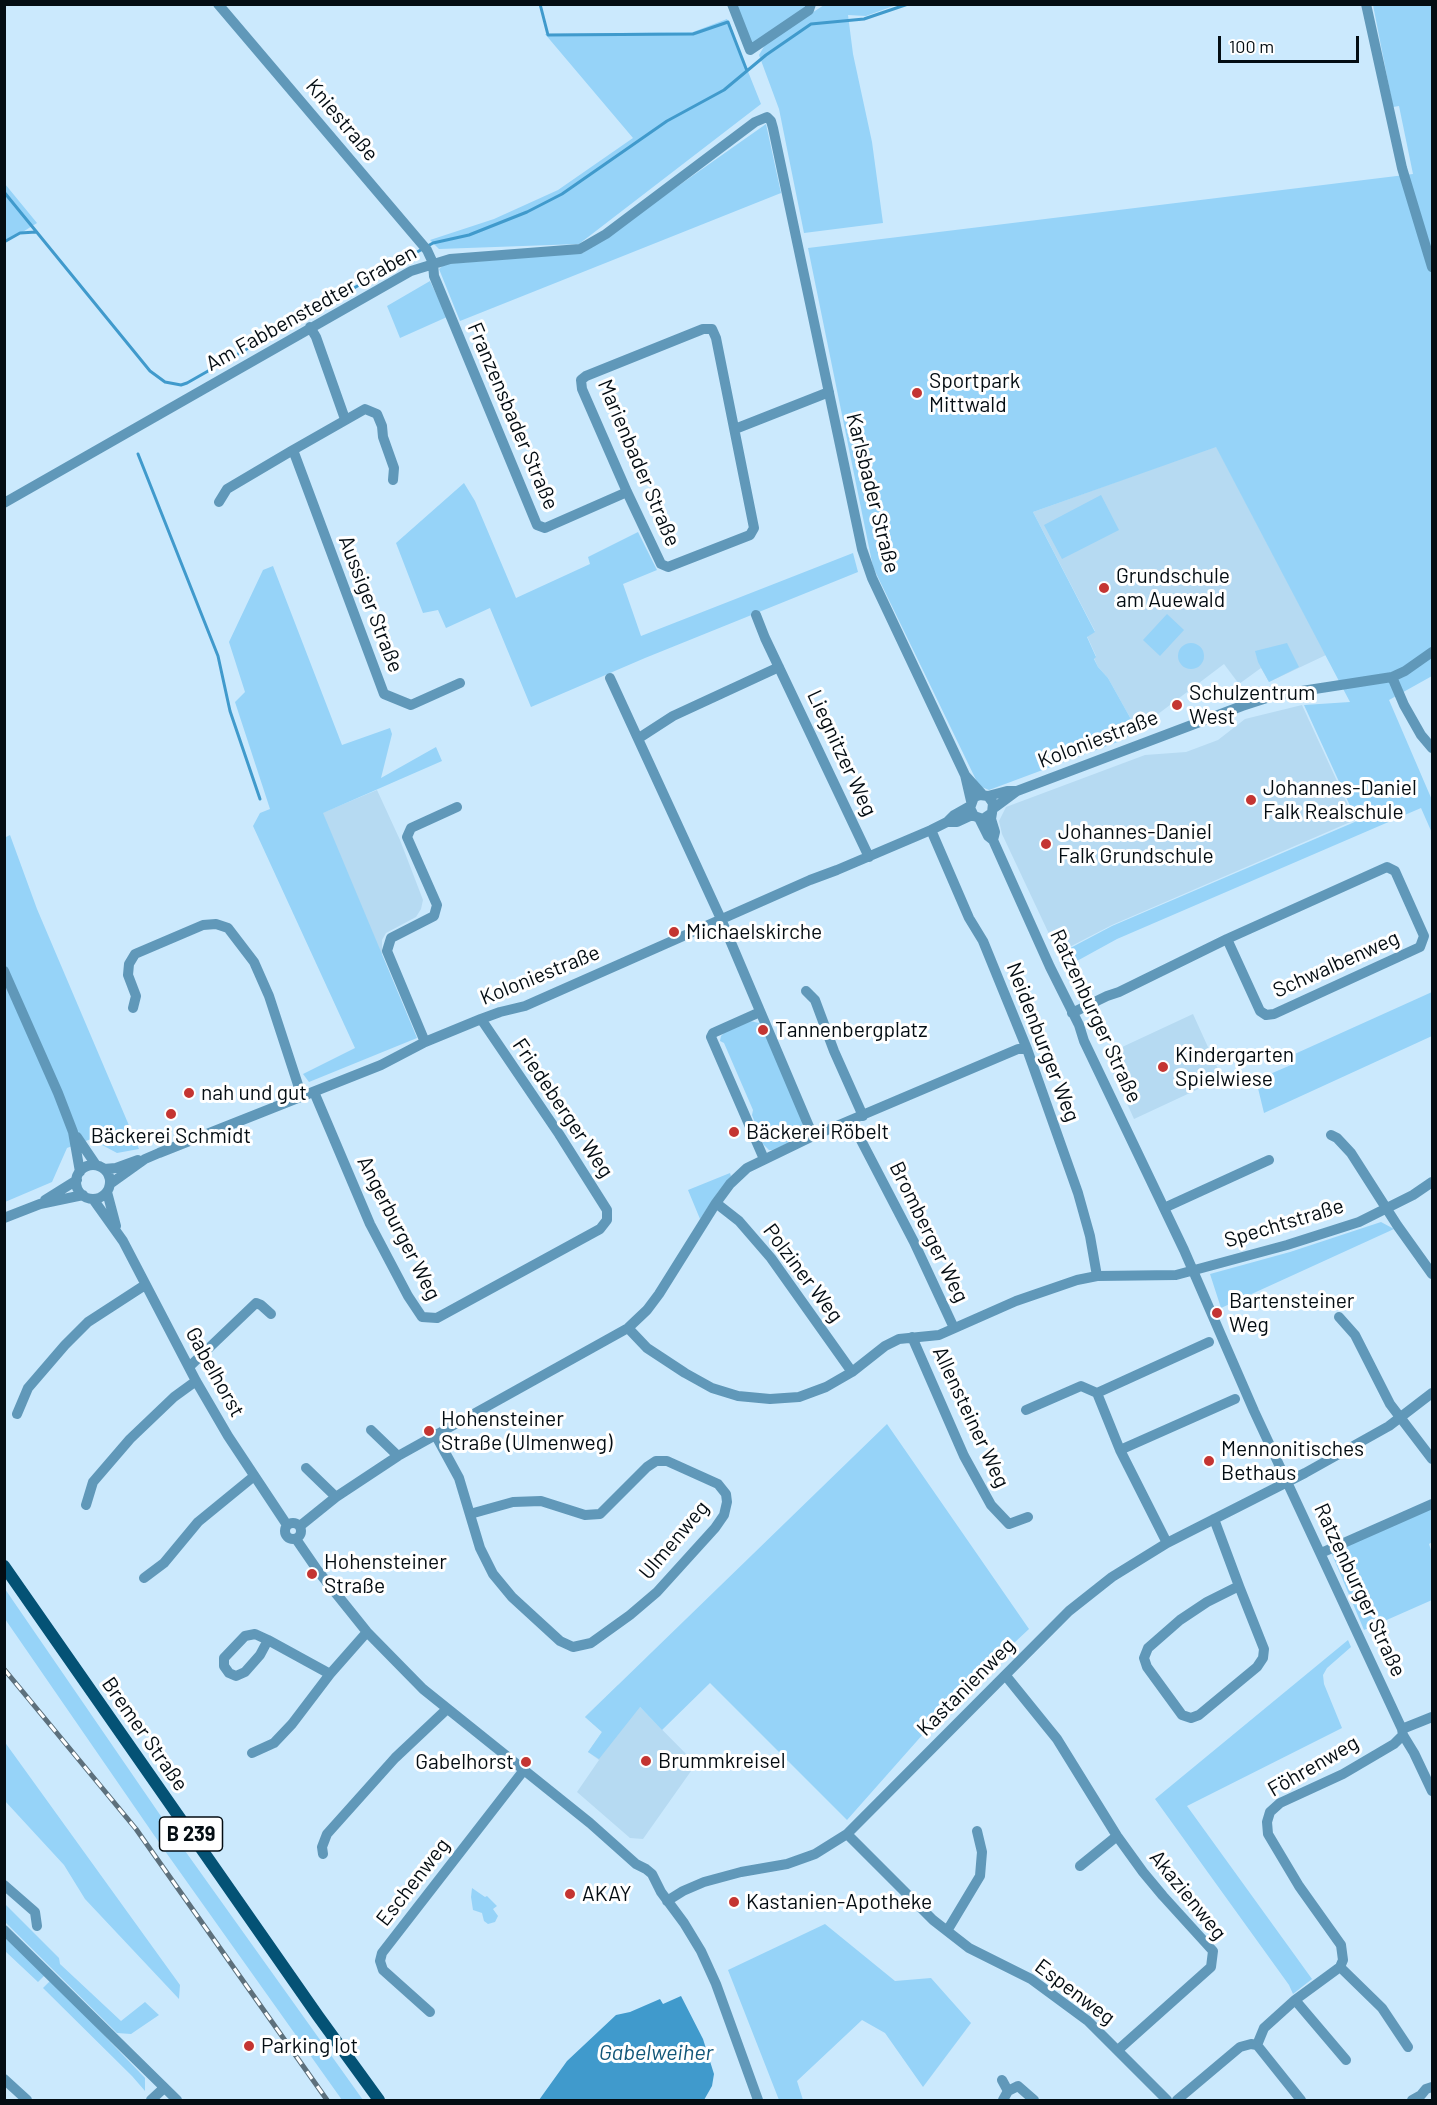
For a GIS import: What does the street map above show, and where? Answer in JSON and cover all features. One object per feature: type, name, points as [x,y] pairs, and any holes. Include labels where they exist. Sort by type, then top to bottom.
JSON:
[{"type":"main road","name":"Bremer Straße","points":[[4,1566],[311,2007],[379,2100]]},
{"type":"street","name":"Kniestraße","points":[[218,4],[425,247],[432,263]]},
{"type":"street","points":[[732,4],[750,50],[809,10],[811,4]]},
{"type":"street","points":[[1366,4],[1402,168],[1432,267]]},
{"type":"street","name":"Karlsbader Straße","points":[[767,117],[773,128],[862,549],[868,569],[964,775],[973,810]]},
{"type":"street","name":"Am Fabbenstedter Graben","points":[[4,503],[411,271],[450,259],[580,249],[606,234],[755,122],[767,117]]},
{"type":"street","name":"Franzensbader Straße","points":[[432,263],[438,286],[537,525],[544,528],[627,492]]},
{"type":"street","points":[[310,327],[316,337],[345,419]]},
{"type":"street","name":"Marienbader Straße","points":[[703,329],[712,329],[716,338],[735,429],[754,528],[750,535],[668,567],[661,564],[627,492],[582,388],[581,380],[703,329]]},
{"type":"street","points":[[735,429],[829,392]]},
{"type":"street","points":[[219,502],[227,489],[365,409],[377,414],[382,426],[383,437],[394,468],[393,480]]},
{"type":"street","name":"Aussiger Straße","points":[[293,450],[384,694],[411,705],[460,683]]},
{"type":"street","name":"Liegnitzer Weg","points":[[756,615],[869,857]]},
{"type":"street","name":"Koloniestraße","points":[[993,811],[1017,791],[1154,738],[1272,696],[1392,677],[1406,671],[1432,652]]},
{"type":"street","points":[[639,738],[673,716],[779,667]]},
{"type":"street","points":[[1392,677],[1404,705],[1421,735],[1432,748]]},
{"type":"street","points":[[610,678],[721,919],[813,1136]]},
{"type":"street","name":"Karlsbader Straße","points":[[964,775],[972,780],[986,796]]},
{"type":"street","name":"Koloniestraße","points":[[986,796],[1017,791]]},
{"type":"street","points":[[978,795],[986,796],[992,800],[993,811],[984,819],[973,810],[978,795]]},
{"type":"street","points":[[425,1042],[387,951],[391,938],[434,916],[437,905],[407,837],[411,828],[457,807]]},
{"type":"street","name":"Koloniestraße","points":[[108,1188],[145,1160],[381,1065],[425,1042],[481,1019],[525,1006],[810,880],[869,857],[947,822],[957,822],[973,810]]},
{"type":"street","name":"Ratzenburger Straße","points":[[973,810],[988,836],[993,840],[1164,1208],[1402,1732],[1432,1791]]},
{"type":"street","name":"Ratzenburger Straße","points":[[993,811],[991,819],[995,832],[993,840]]},
{"type":"street","name":"Neidenburger Weg","points":[[931,830],[969,918],[983,941],[1027,1049],[1078,1193],[1092,1245],[1097,1276]]},
{"type":"street","name":"Schwalbenweg","points":[[1072,1013],[1227,939],[1387,867],[1395,871],[1424,936],[1420,947],[1274,1014],[1266,1015],[1260,1011],[1227,939]]},
{"type":"street","points":[[133,1008],[136,996],[128,975],[129,964],[135,954],[203,925],[216,924],[228,928],[254,962],[269,996],[303,1097]]},
{"type":"street","points":[[4,971],[73,1132],[79,1176],[78,1188],[88,1197]]},
{"type":"street","points":[[806,992],[815,1000],[862,1116]]},
{"type":"street","points":[[760,1012],[713,1033],[711,1037],[764,1159]]},
{"type":"street","name":"Friedeberger Weg","points":[[481,1019],[607,1210],[607,1220]]},
{"type":"street","points":[[300,1526],[336,1497],[398,1456],[627,1328],[647,1310],[659,1294],[716,1203],[730,1184],[747,1168],[813,1136],[1018,1049],[1027,1049]]},
{"type":"street","name":"Angerburger Weg","points":[[314,1092],[370,1224],[408,1296],[422,1317],[437,1318],[600,1229],[607,1220]]},
{"type":"street","name":"Bromberger Weg","points":[[851,1121],[914,1242],[954,1328]]},
{"type":"street","points":[[4,1218],[40,1204],[102,1196],[108,1188],[108,1173],[100,1167],[73,1132]]},
{"type":"street","name":"Spechtstraße","points":[[1331,1135],[1338,1138],[1351,1153],[1387,1209]]},
{"type":"street","name":"Koloniestraße","points":[[100,1167],[116,1168],[137,1160],[145,1160]]},
{"type":"street","points":[[1164,1208],[1269,1160]]},
{"type":"street","points":[[40,1204],[79,1176],[85,1168],[100,1167]]},
{"type":"street","name":"Spechtstraße","points":[[1191,1271],[1287,1245],[1359,1221],[1387,1209],[1432,1182]]},
{"type":"street","name":"Gabelhorst","points":[[108,1188],[118,1233]]},
{"type":"street","name":"Gabelhorst","points":[[88,1197],[118,1233],[196,1381],[254,1477],[287,1525]]},
{"type":"street","name":"Polziner Weg","points":[[716,1203],[739,1221],[771,1258],[852,1372]]},
{"type":"street","points":[[1387,1209],[1432,1274]]},
{"type":"street","points":[[627,1328],[647,1348],[685,1374],[712,1388],[738,1396],[770,1399],[799,1397],[826,1387],[852,1372],[885,1346],[899,1339],[939,1335],[1037,1293],[1077,1280],[1097,1276],[1176,1275],[1191,1271]]},
{"type":"street","points":[[17,1414],[28,1388],[88,1322],[145,1285]]},
{"type":"street","points":[[189,1367],[256,1304],[261,1305],[271,1314]]},
{"type":"street","points":[[1339,1317],[1355,1335],[1390,1404],[1432,1459]]},
{"type":"street","name":"Allensteiner Weg","points":[[912,1337],[964,1456],[991,1505],[1010,1524],[1028,1516]]},
{"type":"street","points":[[1097,1393],[1209,1342]]},
{"type":"street","points":[[86,1505],[93,1482],[130,1439],[174,1397],[196,1381]]},
{"type":"street","points":[[1026,1410],[1081,1386],[1097,1393],[1120,1450],[1167,1543]]},
{"type":"street","name":"Kastanienweg","points":[[667,1901],[704,1882],[741,1872],[788,1864],[815,1854],[846,1834],[1069,1611],[1112,1577],[1167,1543],[1389,1426],[1432,1393]]},
{"type":"street","points":[[1120,1450],[1235,1399]]},
{"type":"street","points":[[371,1430],[398,1456]]},
{"type":"street","name":"Ulmenweg","points":[[435,1434],[459,1478],[480,1548],[493,1574],[512,1597],[560,1641],[573,1647],[591,1643],[630,1616],[657,1592],[715,1528],[724,1515],[727,1502],[726,1494],[718,1484],[667,1461],[656,1461],[647,1467],[600,1514],[585,1515],[541,1501],[513,1502],[470,1514]]},
{"type":"street","points":[[306,1468],[336,1497]]},
{"type":"street","points":[[144,1578],[164,1563],[198,1522],[254,1477]]},
{"type":"street","points":[[1321,1553],[1432,1504]]},
{"type":"street","points":[[1214,1519],[1264,1649],[1263,1658],[1257,1667],[1199,1715],[1191,1718],[1182,1715],[1147,1667],[1144,1658],[1148,1648],[1180,1620],[1207,1602],[1239,1586]]},
{"type":"street","points":[[296,1539],[285,1536],[284,1530],[292,1522],[300,1526]]},
{"type":"street","points":[[296,1539],[301,1532],[300,1526]]},
{"type":"street","points":[[296,1539],[312,1563],[367,1632],[423,1689],[590,1823],[636,1864],[641,1874],[658,1888],[701,1951],[716,1984],[758,2100]]},
{"type":"street","points":[[252,1753],[274,1743],[367,1632]]},
{"type":"street","points":[[268,1640],[330,1674]]},
{"type":"street","name":"Akazienweg","points":[[1006,1676],[1057,1738],[1117,1836],[1163,1896],[1213,1951],[1211,1967],[1118,2050]]},
{"type":"street","points":[[324,1854],[322,1847],[327,1834],[395,1758],[447,1709]]},
{"type":"street","points":[[1402,1732],[1432,1717]]},
{"type":"street","name":"Föhrenweg","points":[[1340,1967],[1341,1945],[1299,1886],[1268,1834],[1267,1822],[1270,1812],[1280,1803],[1343,1774],[1394,1744],[1402,1732]]},
{"type":"street","name":"Eschenweg","points":[[430,2012],[383,1970],[380,1961],[382,1953],[524,1770]]},
{"type":"street","points":[[947,1931],[980,1876],[982,1852],[977,1832]]},
{"type":"street","name":"Espenweg","points":[[846,1834],[933,1920],[969,1947],[1030,1979],[1088,2021],[1167,2100]]},
{"type":"street","points":[[1080,1866],[1117,1836]]},
{"type":"street","points":[[4,1886],[35,1912],[37,1926]]},
{"type":"street","points":[[4,1930],[177,2100]]},
{"type":"street","points":[[1257,2045],[1264,2028],[1340,1967],[1382,2008],[1408,2048]]},
{"type":"street","points":[[1296,2001],[1346,2060]]},
{"type":"street","points":[[1178,2100],[1240,2047],[1251,2044],[1257,2045],[1301,2100]]},
{"type":"street","points":[[4,2079],[27,2100]]},
{"type":"street","points":[[1002,2079],[1006,2096],[1018,2086],[1034,2100]]},
{"type":"street","points":[[1412,2100],[1432,2087]]},
{"type":"street","points":[[151,2100],[164,2088]]},
{"type":"shaded area","points":[[736,5],[807,5],[752,44]]},
{"type":"shaded area","points":[[824,5],[896,5],[866,16],[848,15],[853,54],[872,142],[883,223],[804,233],[779,109],[759,55],[766,43]]},
{"type":"shaded area","points":[[1373,5],[1432,5],[1432,676],[1389,700],[1432,800],[1432,833],[1421,808],[1117,939],[1066,967],[1059,954],[1112,926],[1357,821],[1304,705],[1350,702],[1216,447],[1033,512],[1095,632],[1087,637],[1096,657],[1094,659],[1108,678],[1137,730],[1123,740],[989,790],[979,786],[873,567],[808,248],[1413,174],[1399,106],[1393,107]]},
{"type":"shaded area","points":[[727,19],[761,104],[579,244],[439,249],[430,240],[494,219],[558,190],[633,138],[545,34],[693,32]]},
{"type":"shaded area","points":[[766,124],[781,193],[460,321],[439,269],[445,264],[583,253]]},
{"type":"shaded area","points":[[5,184],[37,223],[4,243]]},
{"type":"shaded area","points":[[430,281],[447,317],[400,338],[387,306]]},
{"type":"shaded area","points":[[1216,446],[1326,655],[1269,682],[1261,668],[1239,684],[1224,664],[1137,730],[1108,678],[1098,667],[1087,636],[1095,631],[1033,512]]},
{"type":"shaded area","points":[[464,483],[475,501],[516,598],[590,564],[588,557],[638,532],[657,570],[623,584],[641,636],[853,553],[858,572],[531,707],[490,608],[446,628],[438,610],[423,613],[396,543]]},
{"type":"shaded area","points":[[1101,495],[1119,530],[1062,559],[1044,525]]},
{"type":"shaded area","points":[[273,566],[342,745],[390,728],[392,734],[381,778],[436,747],[442,761],[323,813],[417,1038],[309,1082],[303,1074],[355,1048],[253,826],[260,813],[270,809],[235,702],[245,692],[229,642],[263,570]]},
{"type":"shaded area","points":[[1167,614],[1184,630],[1160,656],[1143,640]]},
{"type":"shaded area","points":[[1191,643],[1200,647],[1204,656],[1200,665],[1191,669],[1182,665],[1178,656],[1182,647]]},
{"type":"shaded area","points":[[1287,643],[1299,667],[1269,682],[1255,651]]},
{"type":"shaded area","points":[[1302,705],[1355,820],[1112,925],[1058,953],[1002,834],[999,821],[1006,807],[1145,755],[1186,752],[1218,740],[1245,719]]},
{"type":"shaded area","points":[[377,790],[400,840],[423,900],[416,917],[386,933],[382,940],[382,956],[322,813]]},
{"type":"shaded area","points":[[10,835],[37,909],[139,1149],[117,1153],[91,1139],[67,1148],[52,1182],[5,1202],[4,838]]},
{"type":"shaded area","points":[[1432,992],[1432,1036],[1264,1113],[1256,1080],[1291,1065],[1288,1057]]},
{"type":"shaded area","name":"Kindergarten Spielwiese","points":[[1193,1014],[1222,1078],[1134,1119],[1105,1055]]},
{"type":"shaded area","points":[[750,1021],[759,1023],[762,1027],[802,1120],[803,1128],[796,1139],[773,1150],[769,1150],[763,1144],[752,1115],[753,1110],[724,1043],[720,1041],[725,1032]]},
{"type":"shaded area","points":[[730,1173],[731,1176],[700,1219],[688,1190]]},
{"type":"shaded area","points":[[1381,1222],[1394,1229],[1221,1308],[1210,1274],[1290,1252]]},
{"type":"shaded area","points":[[887,1424],[1029,1629],[955,1698],[847,1820],[710,1683],[662,1730],[640,1707],[599,1759],[588,1752],[602,1732],[585,1717]]},
{"type":"shaded area","points":[[1432,1508],[1432,1542],[1429,1544],[1432,1553],[1432,1600],[1364,1630],[1331,1552]]},
{"type":"shaded area","points":[[5,1589],[178,1841],[363,2100],[342,2100],[165,1851],[5,1619]]},
{"type":"shaded area","points":[[1348,1640],[1351,1647],[1327,1668],[1323,1675],[1324,1684],[1342,1728],[1187,1806],[1312,1979],[1293,1994],[1289,1985],[1155,1799]]},
{"type":"shaded area","name":"Brummkreisel","points":[[618,1685],[696,1764],[643,1839],[630,1838],[577,1792],[599,1760],[588,1752],[602,1732],[585,1717]]},
{"type":"shaded area","points":[[4,1741],[180,1985],[179,1999],[85,1899],[64,1865],[5,1801]]},
{"type":"shaded area","points":[[472,1888],[485,1897],[487,1896],[497,1906],[493,1909],[498,1916],[495,1922],[488,1924],[484,1921],[482,1913],[473,1910]]},
{"type":"shaded area","points":[[4,1903],[59,1958],[60,1964],[121,2021],[145,2002],[159,2015],[131,2034],[117,2033],[5,1922]]},
{"type":"shaded area","points":[[825,1924],[895,1981],[931,1978],[971,2023],[923,2087],[885,2033],[862,2020],[797,2081],[803,2100],[779,2100],[728,1970]]},
{"type":"shaded area","points":[[4,1936],[46,1974],[38,1982],[5,1951]]},
{"type":"shaded area","points":[[51,1980],[145,2078],[145,2091],[43,1988]]},
{"type":"water","name":"Gabelweiher","points":[[681,1996],[703,2039],[714,2074],[712,2086],[704,2100],[539,2100],[567,2061],[616,2015],[630,2012],[660,1999],[663,2004]]},
{"type":"waterway","points":[[540,4],[548,35],[693,34],[728,22],[747,71]]},
{"type":"waterway","points":[[4,192],[150,371],[165,382],[181,385],[433,243],[469,235],[527,212],[562,194],[667,121],[724,90],[766,55],[811,24],[864,19],[908,4]]},
{"type":"waterway","points":[[4,242],[20,233],[36,232]]},
{"type":"waterway","points":[[138,454],[218,656],[230,711],[260,799]]},
{"type":"railway","points":[[4,1669],[136,1829],[327,2100]]},
{"type":"place","name":"Sportpark Mittwald","points":[[917,393]]},
{"type":"place","name":"Grundschule am Auewald","points":[[1104,588]]},
{"type":"place","name":"Schulzentrum West","points":[[1177,705]]},
{"type":"place","name":"Johannes-Daniel Falk Realschule","points":[[1251,800]]},
{"type":"place","name":"Johannes-Daniel Falk Grundschule","points":[[1046,844]]},
{"type":"place","name":"Michaelskirche","points":[[674,932]]},
{"type":"place","name":"Tannenbergplatz","points":[[763,1030]]},
{"type":"place","name":"Kindergarten Spielwiese","points":[[1163,1067]]},
{"type":"place","name":"nah und gut","points":[[189,1093]]},
{"type":"place","name":"Bäckerei Schmidt","points":[[171,1114]]},
{"type":"place","name":"Bäckerei Röbelt","points":[[734,1132]]},
{"type":"place","name":"Bartensteiner Weg","points":[[1217,1313]]},
{"type":"place","name":"Hohensteiner Straße (Ulmenweg)","points":[[429,1431]]},
{"type":"place","name":"Mennonitisches Bethaus","points":[[1209,1461]]},
{"type":"place","name":"Hohensteiner Straße","points":[[312,1574]]},
{"type":"place","name":"Brummkreisel","points":[[646,1761]]},
{"type":"place","name":"Gabelhorst","points":[[526,1762]]},
{"type":"place","name":"AKAY","points":[[570,1894]]},
{"type":"place","name":"Kastanien-Apotheke","points":[[734,1902]]},
{"type":"place","name":"Parking lot","points":[[249,2046]]}]
